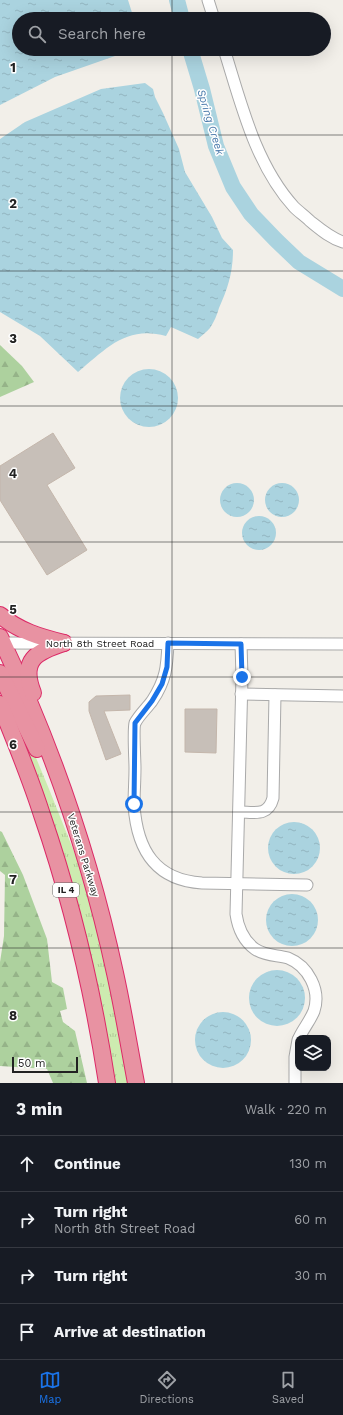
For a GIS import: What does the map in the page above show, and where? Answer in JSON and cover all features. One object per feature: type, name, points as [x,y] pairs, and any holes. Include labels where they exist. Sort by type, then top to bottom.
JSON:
[{"type":"highway","points":[[0,615],[10,623],[27,632],[64,643]]},
{"type":"highway","name":"Veterans Parkway","points":[[1,641],[40,729],[70,809],[88,867],[107,940],[123,1012],[136,1083]]},
{"type":"highway","points":[[64,643],[45,649],[37,655],[30,665],[27,676],[28,682],[63,769],[64,792]]},
{"type":"highway","points":[[0,673],[24,721],[60,802],[70,809]]},
{"type":"highway","name":"IL 4","points":[[0,704],[42,815],[70,904],[81,946],[98,1027],[107,1083]]},
{"type":"street","points":[[208,0],[212,12]]},
{"type":"street","points":[[226,56],[247,121],[262,158],[275,181],[294,207],[334,239],[343,242]]},
{"type":"street","name":"North 8th Street Road","points":[[1,641],[64,643],[343,644]]},
{"type":"street","points":[[165,643],[166,672],[162,684],[152,701],[135,723],[134,804],[136,822],[144,848],[159,867],[171,876],[178,879],[193,882],[307,885]]},
{"type":"street","points":[[241,644],[242,694],[236,914],[240,929],[255,949],[262,953],[283,957],[296,962],[304,968],[313,984],[316,997],[314,1010],[300,1035]]},
{"type":"street","points":[[242,694],[343,696]]},
{"type":"street","points":[[239,812],[263,812],[268,810],[271,805],[273,798],[275,695]]},
{"type":"street","points":[[295,1071],[295,1083]]},
{"type":"green space","points":[[0,345],[22,366],[34,382],[0,397]]},
{"type":"green space","points":[[12,714],[34,753],[81,869],[90,898],[112,990],[128,1083],[115,1083],[101,1002],[83,925]]},
{"type":"green space","points":[[0,831],[2,832],[23,875],[47,939],[52,982],[63,988],[67,1009],[60,1011],[63,1022],[75,1031],[87,1083],[53,1083],[47,1069],[0,1066],[0,962],[4,936],[5,875],[0,871]]},
{"type":"water","points":[[0,0],[128,0],[132,12],[12,12],[12,56],[115,56],[55,77],[0,105]]},
{"type":"water","points":[[145,83],[153,89],[155,97],[179,149],[185,172],[212,217],[222,238],[233,250],[229,280],[213,323],[198,339],[171,327],[166,336],[152,333],[128,336],[98,355],[78,372],[40,336],[0,312],[0,139],[25,122],[101,89]]},
{"type":"water","points":[[143,369],[155,369],[170,377],[178,392],[178,404],[170,419],[155,427],[143,427],[128,419],[120,404],[120,392],[128,377]]},
{"type":"water","points":[[234,483],[240,483],[249,488],[253,494],[253,506],[249,512],[240,517],[234,517],[225,512],[220,503],[220,497],[225,488]]},
{"type":"water","points":[[282,483],[294,488],[299,500],[294,512],[282,517],[270,512],[265,500],[270,488]]},
{"type":"water","points":[[259,516],[271,521],[276,533],[271,545],[259,550],[247,545],[242,533],[247,521]]},
{"type":"water","points":[[289,822],[299,822],[313,829],[320,843],[320,853],[313,867],[299,874],[289,874],[279,870],[272,863],[268,853],[268,843],[272,833],[279,826]]},
{"type":"water","points":[[287,894],[297,894],[311,901],[318,915],[318,925],[311,939],[297,946],[287,946],[277,942],[270,935],[266,925],[266,915],[270,905],[277,898]]},
{"type":"water","points":[[277,970],[288,972],[297,978],[303,987],[305,998],[303,1009],[297,1018],[288,1024],[277,1026],[266,1024],[257,1018],[251,1009],[249,998],[251,987],[257,978],[266,972]]},
{"type":"water","points":[[223,1012],[234,1014],[243,1020],[249,1029],[251,1040],[249,1051],[243,1060],[234,1066],[223,1068],[212,1066],[203,1060],[197,1051],[195,1040],[197,1029],[203,1020],[212,1014]]},
{"type":"building","points":[[53,433],[75,468],[47,485],[87,550],[47,575],[0,500],[0,466]]},
{"type":"building","points":[[130,695],[130,710],[104,711],[121,754],[106,760],[89,711],[89,702],[96,696]]},
{"type":"building","points":[[185,709],[217,709],[216,753],[185,752]]},
{"type":"waterway","name":"Spring Creek","points":[[177,0],[180,12]]},
{"type":"waterway","name":"Spring Creek","points":[[192,56],[216,146],[233,187],[251,214],[299,262],[343,289]]},
{"type":"route","points":[[134,804],[135,723],[152,701],[162,684],[167,667],[168,643],[241,644],[242,677]]}]
